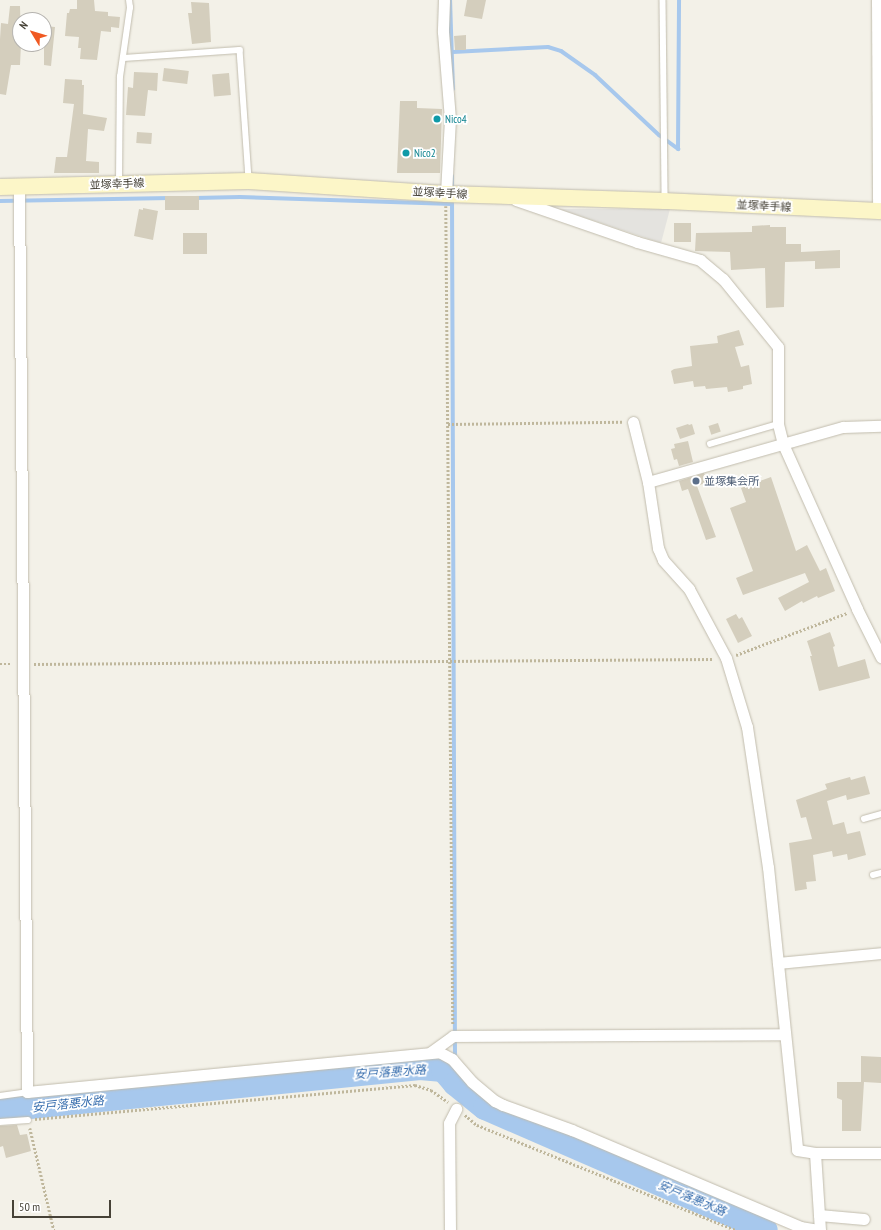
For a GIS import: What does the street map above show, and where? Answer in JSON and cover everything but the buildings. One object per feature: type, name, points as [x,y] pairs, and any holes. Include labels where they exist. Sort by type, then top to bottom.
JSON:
[{"type":"main road","name":"並塚幸手線","points":[[0,187],[19,190],[119,184],[249,181],[446,194],[665,201],[880,211]]},
{"type":"street","points":[[444,0],[443,32],[450,119],[446,194]]},
{"type":"street","points":[[877,0],[880,211]]},
{"type":"street","points":[[19,190],[22,664],[27,1092],[431,1052],[446,1054],[472,1082],[495,1101],[503,1105],[572,1130],[800,1227],[820,1230],[815,1152]]},
{"type":"street","points":[[504,196],[637,242],[700,260],[723,279],[778,347],[778,424],[783,444],[857,609],[878,644],[881,656]]},
{"type":"street","points":[[633,422],[648,482],[658,548],[663,560],[689,589],[726,658],[747,727],[768,867],[797,1150],[815,1152],[881,1153]]},
{"type":"street","points":[[648,482],[843,427],[881,426]]},
{"type":"street","points":[[778,963],[881,953]]},
{"type":"street","points":[[431,1052],[453,1036],[785,1034]]},
{"type":"street","points":[[450,1230],[449,1123],[456,1109]]},
{"type":"street","points":[[820,1215],[864,1219]]},
{"type":"lane","points":[[119,184],[120,77],[130,8],[129,0]]},
{"type":"lane","points":[[663,0],[665,201]]},
{"type":"lane","points":[[123,58],[240,50],[249,181]]},
{"type":"lane","points":[[710,444],[778,424]]},
{"type":"lane","points":[[864,819],[881,814]]},
{"type":"lane","points":[[874,875],[881,873]]},
{"type":"lane","points":[[0,1096],[27,1092]]},
{"type":"lane","points":[[0,1122],[28,1120]]},
{"type":"path","points":[[446,194],[452,661],[453,1036]]},
{"type":"path","points":[[448,424],[633,422]]},
{"type":"path","points":[[0,664],[726,658],[857,609]]},
{"type":"path","points":[[54,1230],[28,1120],[415,1085],[431,1090],[477,1125],[736,1230]]},
{"type":"shaded area","points":[[559,209],[670,209],[661,243]]},
{"type":"waterway","points":[[450,0],[453,89]]},
{"type":"waterway","points":[[453,52],[548,47],[561,51],[595,75],[659,135],[678,149],[679,0]]},
{"type":"waterway","points":[[452,176],[452,191]]},
{"type":"waterway","points":[[195,198],[240,197],[452,204]]},
{"type":"waterway","points":[[0,201],[170,198]]},
{"type":"waterway","points":[[452,198],[455,1059]]},
{"type":"waterway","points":[[455,1066],[455,1084]]},
{"type":"waterway","name":"安戸落悪水路","points":[[0,1110],[420,1068],[443,1070],[455,1084],[485,1108],[766,1230]]},
{"type":"place","name":"Nico4","points":[[437,119]]},
{"type":"place","name":"Nico2","points":[[406,153]]},
{"type":"place","name":"並塚集会所","points":[[696,481]]}]
